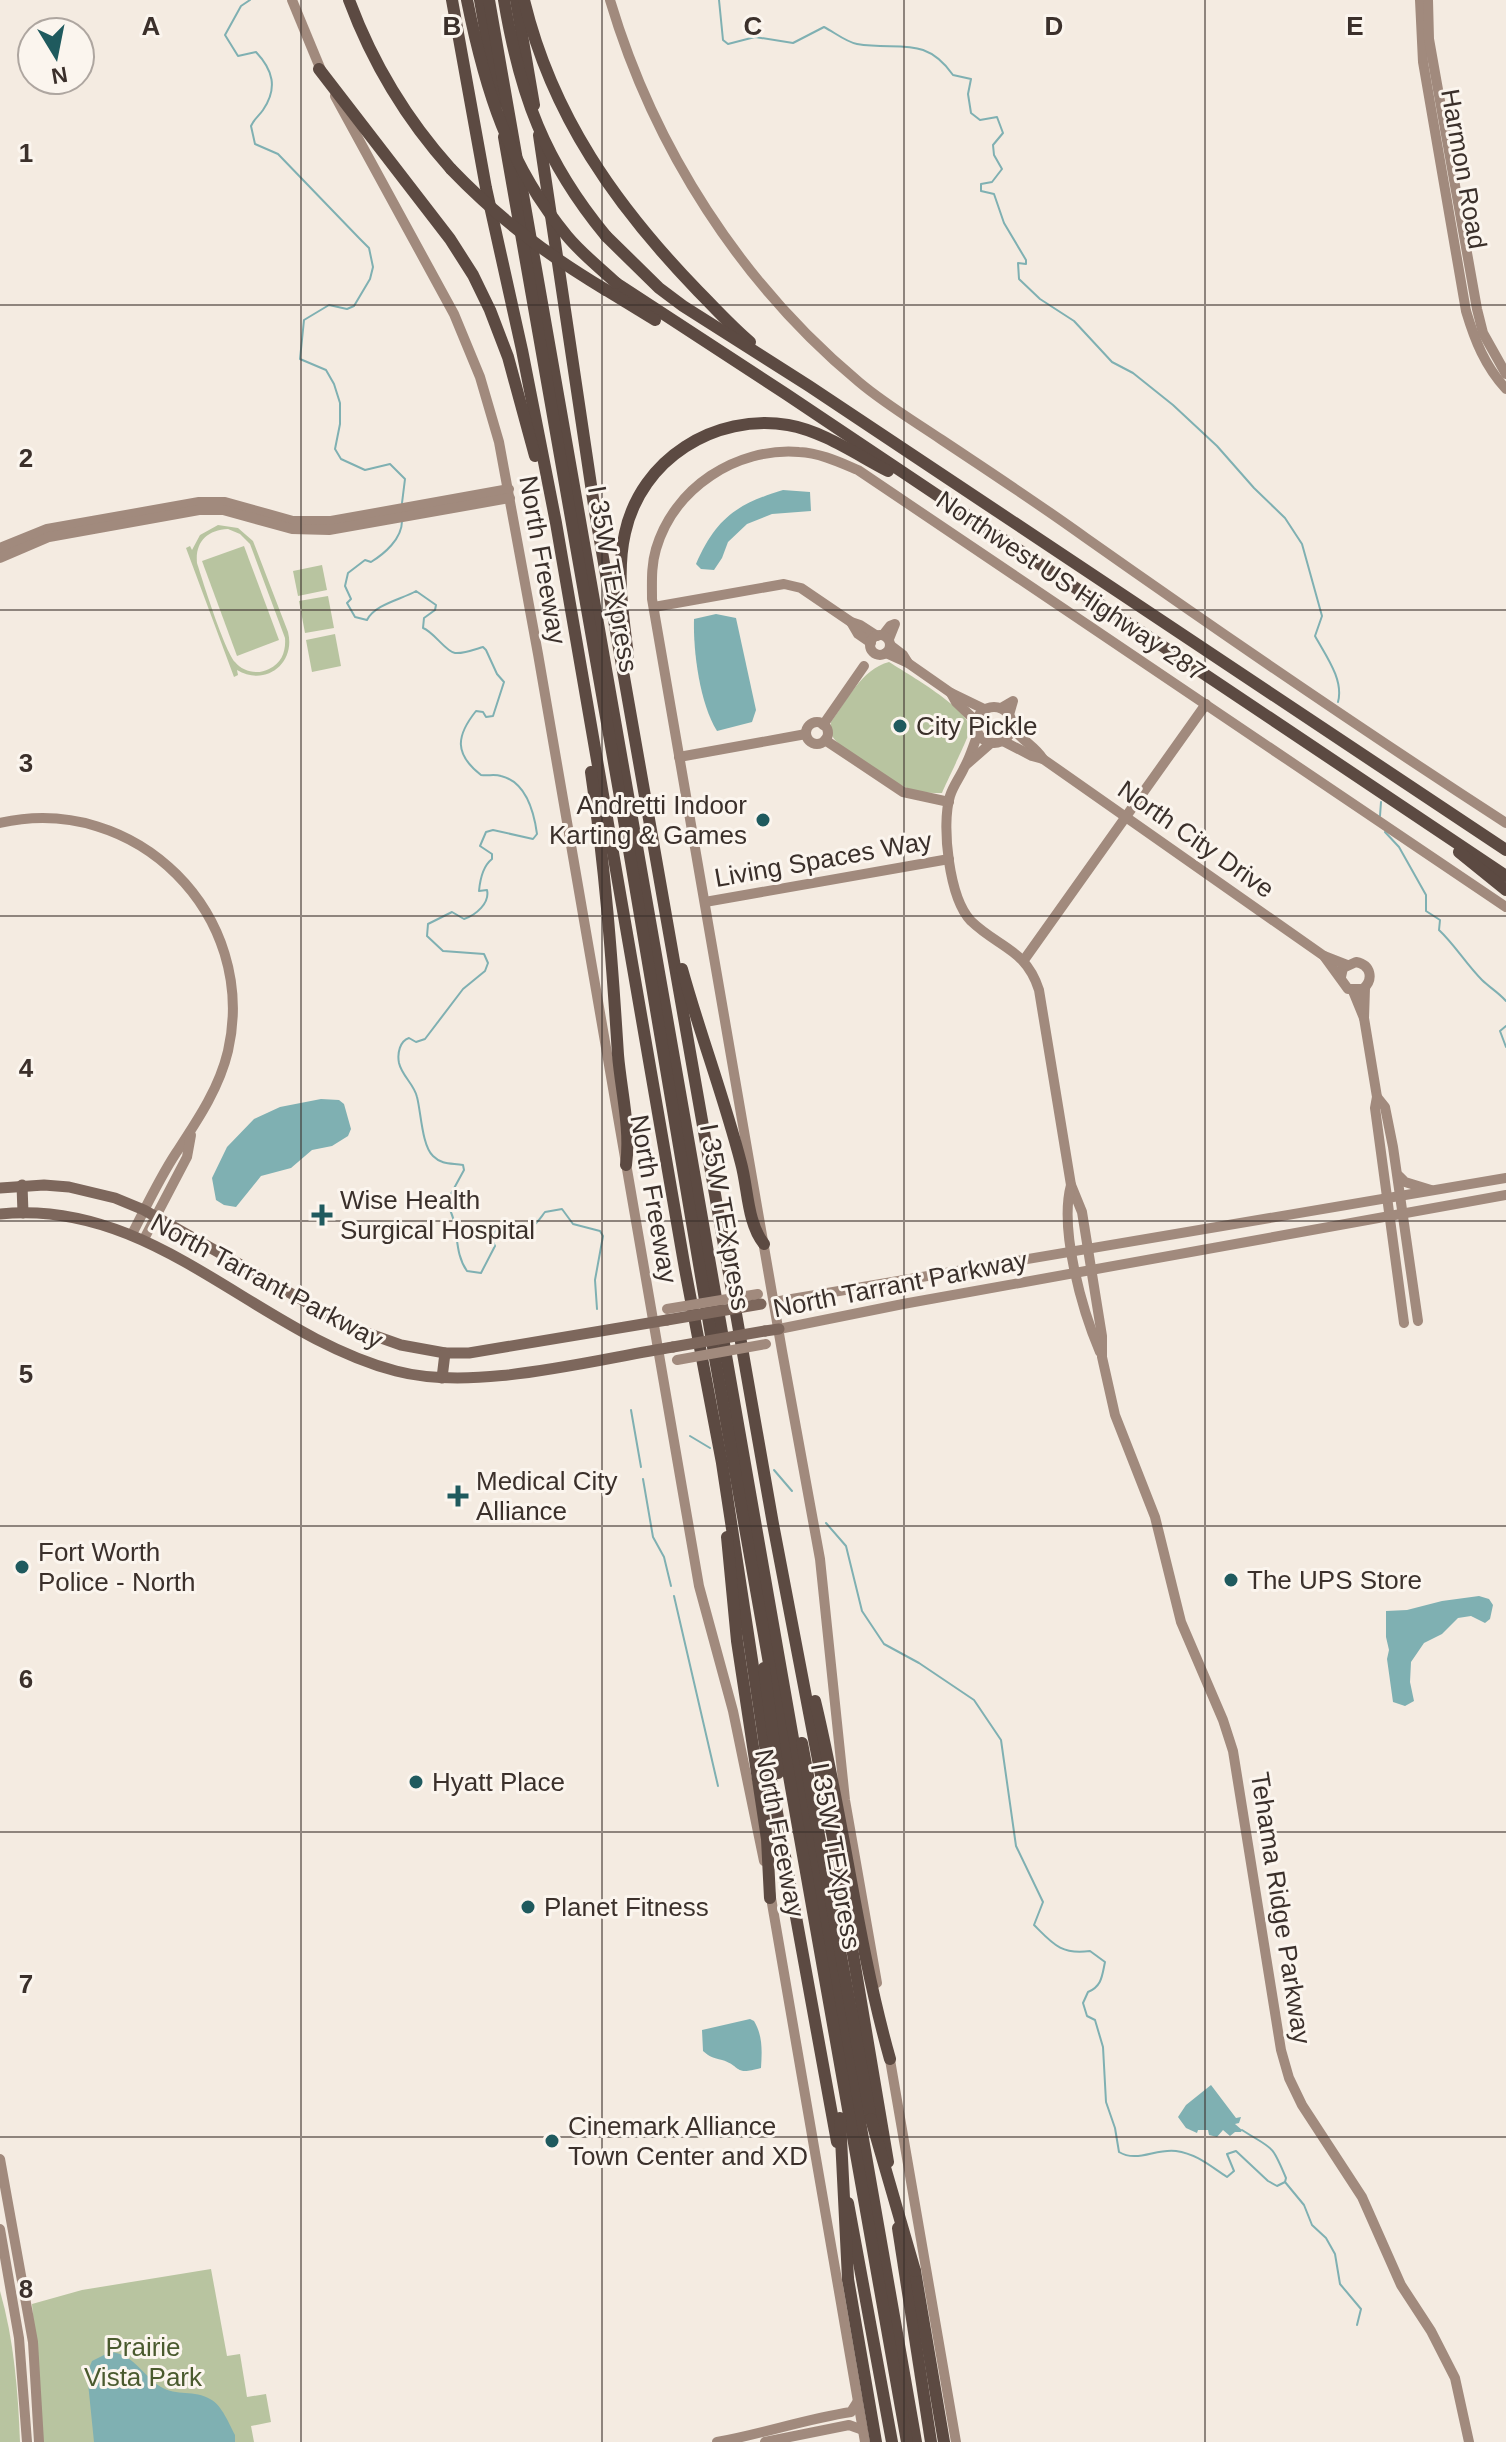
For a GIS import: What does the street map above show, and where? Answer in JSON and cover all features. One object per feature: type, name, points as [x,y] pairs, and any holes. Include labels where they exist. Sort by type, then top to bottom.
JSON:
[{"type":"highway","points":[[349,0],[367,46],[413,122],[451,169],[507,223],[561,263],[611,286],[810,410],[1506,876]]},
{"type":"highway","name":"North Freeway","points":[[452,0],[486,188],[556,523],[685,1269],[722,1463],[766,1752],[892,2442]]},
{"type":"highway","points":[[467,0],[479,63],[490,100],[520,167],[569,239],[611,286]]},
{"type":"highway","name":"I 35W TEXpress","points":[[480,0],[714,1353],[907,2442]]},
{"type":"highway","name":"I 35W TEXpress","points":[[489,0],[916,2442]]},
{"type":"highway","points":[[504,0],[513,58],[533,115],[568,184],[606,236],[659,288],[1506,850]]},
{"type":"highway","name":"North Freeway","points":[[516,0],[542,150],[595,512],[773,1524],[819,1758],[867,2030],[931,2442]]},
{"type":"highway","points":[[524,0],[537,47],[560,101],[587,153],[629,215],[660,253],[736,330],[809,386]]},
{"type":"highway","points":[[319,69],[450,239],[473,275],[508,357],[549,515],[556,523]]},
{"type":"highway","points":[[648,812],[651,801],[624,626],[621,566],[625,531],[632,511],[656,471],[686,445],[706,435],[728,427],[766,423],[789,425],[812,432],[935,495]]},
{"type":"highway","points":[[579,655],[576,666],[609,924],[628,1151],[626,1165]]},
{"type":"highway","points":[[1418,816],[1506,890]]},
{"type":"highway","points":[[657,867],[665,880],[679,955],[700,1034],[742,1165],[757,1235],[764,1244]]},
{"type":"highway","points":[[722,1463],[720,1479],[737,1641],[767,1839],[770,1898]]},
{"type":"highway","points":[[773,1524],[782,1541],[798,1634],[837,1797],[865,1953],[890,2059]]},
{"type":"highway","points":[[765,1569],[772,1579],[871,2119],[915,2271],[944,2442]]},
{"type":"highway","points":[[758,1590],[755,1601],[778,1774],[840,2118],[848,2279],[874,2441]]},
{"type":"main road","name":"North Freeway","points":[[292,0],[319,69],[454,314],[480,377],[499,442],[699,1586],[747,1774],[863,2430],[874,2441]]},
{"type":"main road","name":"Northwest US Highway 287","points":[[610,0],[624,44],[661,131],[719,229],[752,273],[807,334],[879,398],[1339,714],[1506,823]]},
{"type":"main road","points":[[1420,0],[1425,40]]},
{"type":"main road","points":[[1425,40],[1428,0]]},
{"type":"main road","name":"Harmon Road","points":[[1425,40],[1477,309],[1483,333],[1506,374]]},
{"type":"main road","name":"Harmon Road","points":[[1425,40],[1466,311],[1480,353],[1506,389]]},
{"type":"main road","name":"Northwest US Highway 287","points":[[653,603],[651,573],[665,525],[682,501],[703,480],[731,464],[764,453],[799,452],[830,458],[858,470],[1506,907]]},
{"type":"main road","points":[[0,548],[27,535],[166,512],[223,510],[284,524],[329,530],[358,520],[510,494]]},
{"type":"main road","points":[[0,558],[59,530]]},
{"type":"main road","points":[[951,693],[976,721],[978,734],[991,743],[1003,741],[1007,716],[951,693],[881,644],[860,625],[801,588],[784,584],[653,603],[820,1559],[845,1800],[956,2442]]},
{"type":"main road","points":[[823,725],[881,644]]},
{"type":"main road","points":[[1024,960],[1206,704]]},
{"type":"main road","points":[[976,721],[984,709]]},
{"type":"main road","name":"North City Drive","points":[[1007,716],[1018,735],[1036,748],[1043,759]]},
{"type":"main road","points":[[817,722],[827,730],[825,740],[819,744],[812,743],[806,734],[810,724],[817,722]]},
{"type":"main road","points":[[679,757],[806,734]]},
{"type":"main road","name":"Tehama Ridge Parkway","points":[[967,764],[968,754],[978,734]]},
{"type":"main road","points":[[825,740],[903,792],[949,802]]},
{"type":"main road","name":"North City Drive","points":[[1003,741],[1043,759],[1324,956],[1347,965]]},
{"type":"main road","name":"Tehama Ridge Parkway","points":[[991,743],[967,764],[950,794],[945,820],[949,859],[960,903],[970,919],[1024,960],[1033,971],[1039,990],[1071,1185],[1082,1212],[1102,1336],[1102,1357]]},
{"type":"main road","points":[[0,823],[42,818],[71,820],[116,833],[141,846],[169,866],[193,892],[221,943],[228,966],[233,1017],[218,1081],[132,1234]]},
{"type":"main road","name":"Living Spaces Way","points":[[705,902],[949,859]]},
{"type":"main road","name":"North City Drive","points":[[1324,956],[1341,977]]},
{"type":"main road","points":[[1364,1018],[1353,991],[1345,986],[1341,977],[1347,965],[1356,962],[1368,968],[1370,978],[1365,988],[1364,1018],[1377,1097],[1375,1108],[1404,1323]]},
{"type":"main road","points":[[1353,991],[1365,988]]},
{"type":"main road","points":[[1377,1097],[1385,1107],[1398,1176],[1418,1321]]},
{"type":"main road","points":[[144,1239],[187,1157],[191,1133]]},
{"type":"main road","points":[[1398,1176],[1405,1182],[1433,1191]]},
{"type":"main road","name":"North Tarrant Parkway","points":[[0,1188],[56,1186],[92,1192],[144,1210],[350,1327],[401,1345],[445,1353],[483,1351],[654,1323],[667,1314],[759,1299],[774,1302],[1506,1178]]},
{"type":"main road","points":[[22,1185],[23,1213]]},
{"type":"main road","name":"Tehama Ridge Parkway","points":[[1071,1185],[1067,1211],[1083,1306],[1102,1357],[1115,1415],[1160,1534],[1181,1622],[1233,1751],[1281,2050],[1289,2078],[1302,2105],[1362,2197],[1401,2285],[1431,2331],[1455,2378],[1469,2442]]},
{"type":"main road","name":"North Tarrant Parkway","points":[[0,1214],[66,1215],[132,1234],[354,1358],[398,1372],[442,1378],[476,1378],[779,1329],[1506,1195]]},
{"type":"main road","points":[[759,1299],[771,1283]]},
{"type":"main road","points":[[651,1304],[667,1314]]},
{"type":"main road","points":[[663,1386],[667,1365],[677,1360],[766,1344],[782,1351]]},
{"type":"main road","points":[[442,1378],[445,1353]]},
{"type":"main road","points":[[0,2159],[33,2342],[39,2442]]},
{"type":"main road","points":[[0,2229],[19,2338],[27,2442]]},
{"type":"main road","points":[[717,2442],[851,2412],[858,2400]]},
{"type":"main road","points":[[765,2442],[849,2425],[863,2430]]},
{"type":"green space","points":[[218,525],[238,528],[253,541],[288,632],[289,644],[283,663],[268,674],[248,675],[237,670],[238,675],[234,677],[186,548],[190,546],[192,550],[200,535]],"holes":[[[228,529],[240,534],[250,544],[285,638],[280,660],[260,672],[242,668],[230,655],[197,563],[200,543],[208,535]]]},
{"type":"green space","points":[[244,546],[279,640],[237,656],[202,561]]},
{"type":"green space","points":[[322,565],[327,590],[298,596],[293,571]]},
{"type":"green space","points":[[328,596],[334,628],[305,633],[299,601]]},
{"type":"green space","points":[[335,634],[341,666],[312,672],[306,640]]},
{"type":"green space","name":"City Pickle","points":[[889,662],[936,692],[967,721],[969,733],[942,793],[916,791],[897,783],[850,753],[832,736],[831,722],[856,686],[871,671]]},
{"type":"green space","name":"Prairie Vista Park","points":[[211,2269],[227,2356],[240,2354],[247,2397],[266,2394],[271,2422],[251,2426],[254,2442],[43,2442],[32,2304],[82,2290]]},
{"type":"green space","points":[[0,2291],[9,2328],[20,2442],[0,2442]]},
{"type":"water","points":[[783,490],[810,492],[811,511],[772,514],[747,524],[728,542],[714,570],[701,569],[696,564],[712,535],[730,515],[753,501]]},
{"type":"water","points":[[716,614],[736,618],[756,710],[752,722],[717,731],[702,692],[694,632],[694,619]]},
{"type":"water","points":[[321,1099],[339,1100],[344,1104],[351,1129],[348,1136],[332,1146],[312,1150],[291,1168],[261,1176],[236,1207],[216,1200],[212,1178],[227,1147],[254,1119],[280,1107]]},
{"type":"water","points":[[1479,1596],[1489,1599],[1493,1605],[1490,1619],[1485,1623],[1471,1616],[1458,1618],[1442,1634],[1424,1643],[1411,1662],[1410,1682],[1414,1701],[1405,1706],[1393,1702],[1387,1659],[1386,1611]]},
{"type":"water","points":[[750,2019],[754,2021],[760,2038],[761,2068],[742,2071],[703,2051],[702,2030]]},
{"type":"water","points":[[1211,2085],[1236,2118],[1241,2117],[1235,2124],[1241,2132],[1230,2136],[1223,2130],[1217,2137],[1209,2135],[1208,2130],[1198,2130],[1197,2133],[1186,2128],[1178,2117],[1186,2105]]},
{"type":"water","points":[[110,2352],[132,2361],[161,2387],[204,2396],[214,2402],[228,2420],[235,2442],[94,2442],[87,2373],[92,2361]]},
{"type":"waterway","points":[[250,0],[241,6],[225,35],[238,56],[256,52],[270,72],[271,94],[251,126],[255,144],[278,154],[369,248],[373,267],[370,279],[354,306],[347,309],[329,305],[304,320],[300,359],[326,370],[334,384],[340,403],[335,449],[341,459],[365,470],[390,464],[405,479],[402,503]]},
{"type":"waterway","points":[[719,0],[723,40],[728,44],[755,37],[793,43],[824,27],[857,44],[921,49],[943,62],[953,75],[971,79],[968,94],[971,113],[980,120],[997,117],[1003,133],[993,145],[994,155],[1002,169],[992,182],[981,184],[981,191],[994,194],[1004,223],[1026,260],[1026,264],[1018,263],[1019,279],[1040,299],[1074,321],[1112,362],[1133,373],[1173,405],[1285,518],[1302,544],[1322,616],[1315,636],[1336,677],[1338,702]]},
{"type":"waterway","points":[[402,521],[396,540],[387,550],[371,562],[365,560],[348,573],[345,586],[351,599],[347,603],[355,617],[367,620],[383,606],[416,591],[436,605],[435,610],[424,618],[423,628],[451,652],[483,647],[486,650],[504,682],[493,716],[486,717],[483,712],[476,711],[469,720],[462,737],[462,752],[481,775],[501,776],[517,784],[531,808],[537,834],[533,839],[493,830],[486,832],[480,846],[492,854],[492,859],[484,869],[480,882],[479,891],[487,890],[484,904],[464,919],[452,912],[428,924],[427,936],[443,951],[484,954],[488,963],[485,971],[463,989],[425,1039],[416,1042],[409,1038],[403,1042],[399,1063],[415,1092],[429,1151],[440,1161],[463,1165],[464,1170],[446,1203],[454,1220],[462,1263],[467,1271],[481,1273],[495,1246],[491,1238],[499,1228],[532,1226],[545,1212],[562,1209],[573,1224],[600,1231],[603,1236],[595,1280],[597,1309]]},
{"type":"waterway","points":[[1380,816],[1381,802]]},
{"type":"waterway","points":[[1385,832],[1399,847],[1426,895],[1426,911],[1440,920],[1439,930],[1476,974],[1506,1001]]},
{"type":"waterway","points":[[1506,1026],[1500,1031],[1506,1047]]},
{"type":"waterway","points":[[631,1410],[641,1467]]},
{"type":"waterway","points":[[690,1436],[710,1448]]},
{"type":"waterway","points":[[774,1470],[792,1491]]},
{"type":"waterway","points":[[643,1479],[653,1537],[664,1557],[671,1586]]},
{"type":"waterway","points":[[826,1523],[846,1546],[862,1611],[884,1644],[974,1700],[1001,1740],[1016,1846],[1043,1902],[1034,1925],[1058,1947],[1090,1951],[1105,1962],[1099,1984],[1088,1992],[1083,2003],[1087,2016],[1095,2020],[1103,2047],[1106,2102],[1119,2152],[1133,2156],[1169,2151],[1184,2153],[1227,2177],[1234,2171],[1227,2154],[1236,2151],[1268,2181],[1277,2186],[1285,2182]]},
{"type":"waterway","points":[[674,1596],[718,1786]]},
{"type":"waterway","points":[[1242,2130],[1274,2152],[1285,2182],[1304,2205],[1312,2225],[1326,2238],[1335,2254],[1340,2284],[1361,2309],[1357,2325]]},
{"type":"place","name":"City Pickle","points":[[900,726]]},
{"type":"place","name":"Andretti Indoor Karting & Games","points":[[763,820]]},
{"type":"place","name":"Wise Health Surgical Hospital","points":[[322,1215]]},
{"type":"place","name":"Medical City Alliance","points":[[458,1496]]},
{"type":"place","name":"Fort Worth Police - North","points":[[22,1567]]},
{"type":"place","name":"The UPS Store","points":[[1231,1580]]},
{"type":"place","name":"Hyatt Place","points":[[416,1782]]},
{"type":"place","name":"Planet Fitness","points":[[528,1907]]},
{"type":"place","name":"Cinemark Alliance Town Center and XD","points":[[552,2141]]}]
